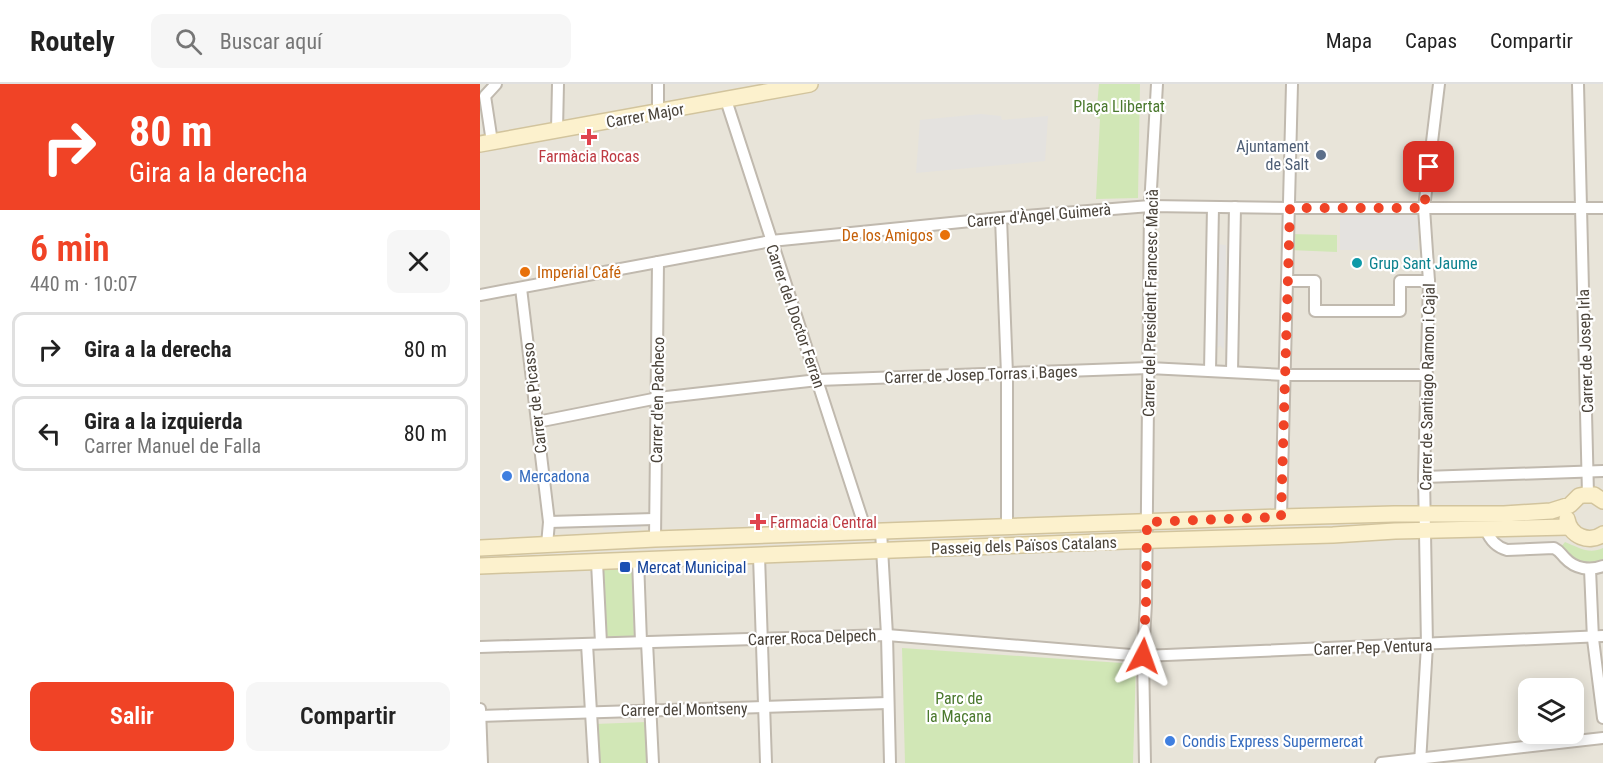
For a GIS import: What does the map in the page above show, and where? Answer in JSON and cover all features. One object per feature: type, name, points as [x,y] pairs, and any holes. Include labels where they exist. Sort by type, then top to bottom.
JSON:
[{"type":"main road","name":"Carrer Major","points":[[486,143],[810,84]]},
{"type":"main road","points":[[480,548],[655,539],[1281,517],[1523,513],[1551,511],[1570,505],[1579,496],[1588,494],[1603,501]]},
{"type":"main road","points":[[1569,527],[1570,505]]},
{"type":"main road","name":"Passeig dels Països Catalans","points":[[480,566],[1425,531],[1569,527],[1577,535],[1586,539],[1596,538],[1603,534]]},
{"type":"street","points":[[486,143],[482,97],[496,84]]},
{"type":"street","points":[[557,130],[558,84]]},
{"type":"street","points":[[658,84],[658,112]]},
{"type":"street","name":"Carrer del President Francesc Macià","points":[[1144,763],[1143,656],[1147,540],[1150,206],[1157,84]]},
{"type":"street","points":[[1281,517],[1292,84]]},
{"type":"street","name":"Carrer de Santiago Ramon i Cajal","points":[[1420,761],[1427,645],[1424,477],[1429,281],[1424,208],[1439,84]]},
{"type":"street","name":"Carrer de Josep Irla","points":[[1578,84],[1588,494]]},
{"type":"street","name":"Carrer del Doctor Ferran","points":[[726,100],[818,380],[881,551],[887,635],[890,763]]},
{"type":"street","name":"Carrer d'Àngel Guimerà","points":[[480,295],[771,241],[1150,206],[1603,208]]},
{"type":"street","points":[[1210,371],[1213,207]]},
{"type":"street","points":[[1232,372],[1235,207]]},
{"type":"street","points":[[1001,218],[1007,374],[1007,527]]},
{"type":"street","name":"Carrer d'en Pacheco","points":[[655,539],[658,262]]},
{"type":"street","points":[[1288,281],[1315,281],[1315,311],[1400,311],[1400,281],[1429,281]]},
{"type":"street","name":"Carrer de Picasso","points":[[521,288],[549,522],[547,545]]},
{"type":"street","name":"Carrer de Josep Torras i Bages","points":[[537,422],[657,398],[818,380],[1149,368],[1285,375],[1427,375]]},
{"type":"street","points":[[1424,477],[1603,471]]},
{"type":"street","points":[[549,522],[654,519]]},
{"type":"street","points":[[1486,530],[1490,539],[1507,550],[1554,548],[1570,563],[1590,569],[1603,566]]},
{"type":"street","points":[[759,556],[766,763]]},
{"type":"street","points":[[638,560],[653,763]]},
{"type":"street","points":[[597,561],[601,643]]},
{"type":"street","points":[[1590,569],[1603,718]]},
{"type":"street","name":"Carrer Roca Delpech","points":[[480,647],[887,635],[1143,656]]},
{"type":"street","name":"Carrer Pep Ventura","points":[[1143,656],[1596,637]]},
{"type":"street","points":[[588,644],[594,763]]},
{"type":"street","name":"Carrer del Montseny","points":[[480,716],[888,703]]},
{"type":"street","points":[[480,709],[482,763]]},
{"type":"street","points":[[1381,763],[1420,761],[1603,738]]},
{"type":"shaded area","points":[[480,84],[1603,84],[1603,763],[480,763]]},
{"type":"shaded area","points":[[981,114],[1001,116],[1002,120],[1048,116],[1045,161],[916,173],[920,120]]},
{"type":"shaded area","points":[[1340,215],[1418,215],[1418,250],[1340,250]]},
{"type":"shaded area","points":[[1216,244],[1226,245],[1224,350],[1220,345],[1216,350]]},
{"type":"shaded area","points":[[641,523],[641,529],[603,530],[603,524]]},
{"type":"green space","name":"Plaça Llibertat","points":[[1099,84],[1140,84],[1138,198],[1096,199],[1100,119],[1096,118]]},
{"type":"green space","points":[[1289,234],[1337,235],[1337,252],[1289,250]]},
{"type":"green space","points":[[1565,542],[1593,551],[1603,548],[1603,562],[1582,565],[1568,556],[1561,547]]},
{"type":"green space","points":[[632,569],[634,638],[604,639],[601,570]]},
{"type":"green space","name":"Parc de la Maçana","points":[[902,648],[1136,664],[1133,763],[905,763]]},
{"type":"green space","points":[[647,722],[648,763],[598,763],[595,724]]},
{"type":"place","name":"Farmàcia Rocas","points":[[589,137]]},
{"type":"place","name":"Ajuntament de Salt","points":[[1321,155]]},
{"type":"place","name":"De los Amigos","points":[[945,235]]},
{"type":"place","name":"Grup Sant Jaume","points":[[1357,263]]},
{"type":"place","name":"Imperial Café","points":[[525,272]]},
{"type":"place","name":"Mercadona","points":[[507,476]]},
{"type":"place","name":"Farmacia Central","points":[[758,522]]},
{"type":"place","name":"Mercat Municipal","points":[[625,567]]},
{"type":"place","name":"Condis Express Supermercat","points":[[1170,741]]},
{"type":"route","points":[[1143,656],[1147,522],[1281,517],[1290,208],[1424,208],[1429,167]]}]
